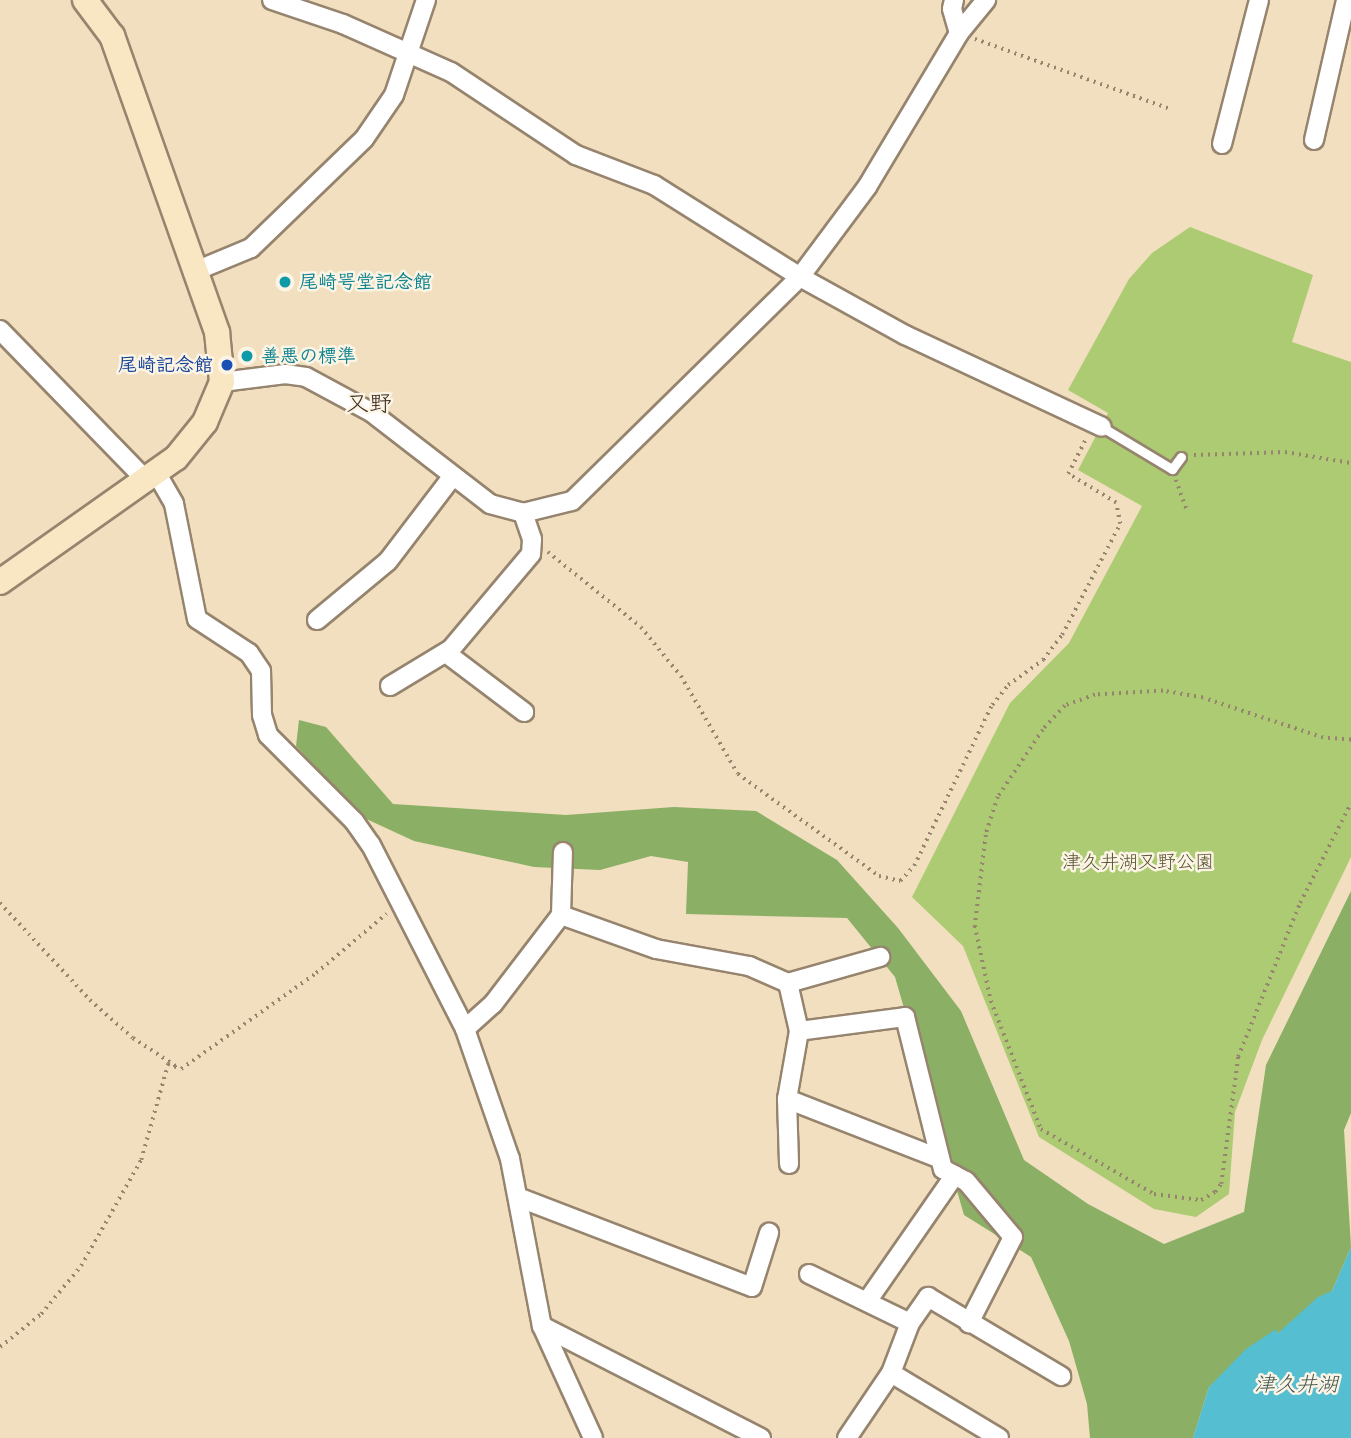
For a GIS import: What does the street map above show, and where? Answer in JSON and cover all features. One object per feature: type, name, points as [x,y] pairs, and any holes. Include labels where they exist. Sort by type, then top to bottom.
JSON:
[{"type":"street","points":[[0,582],[152,477],[193,442],[222,382],[217,332],[192,272],[112,36],[85,0]]},
{"type":"street","points":[[272,0],[342,24],[451,72],[576,155],[654,185],[800,277],[905,335],[1099,425]]},
{"type":"street","points":[[192,272],[251,247],[364,139],[394,95],[410,56],[426,0]]},
{"type":"street","points":[[954,0],[952,9],[960,33]]},
{"type":"street","points":[[222,382],[285,374],[306,377],[371,412],[490,504],[523,513],[562,506],[588,488],[800,277],[867,187],[960,33],[986,0]]},
{"type":"street","points":[[1222,144],[1259,0]]},
{"type":"street","points":[[1314,140],[1346,0]]},
{"type":"street","points":[[0,330],[152,477],[174,504],[197,619],[249,653],[261,671],[261,715],[268,735],[354,821],[401,902],[465,1029],[520,1198],[542,1326],[593,1438]]},
{"type":"street","points":[[317,620],[388,561],[452,477]]},
{"type":"street","points":[[390,686],[446,653],[531,554],[532,539],[523,513]]},
{"type":"street","points":[[446,653],[524,712]]},
{"type":"street","points":[[465,1029],[492,1004],[561,915],[563,852]]},
{"type":"street","points":[[561,915],[656,949],[749,966],[788,983],[880,957]]},
{"type":"street","points":[[788,983],[799,1031],[787,1100],[789,1164]]},
{"type":"street","points":[[799,1031],[905,1017],[938,1158],[943,1169],[966,1181],[1013,1237],[969,1323]]},
{"type":"street","points":[[787,1100],[938,1158]]},
{"type":"street","points":[[868,1300],[955,1175]]},
{"type":"street","points":[[520,1198],[752,1287],[769,1233]]},
{"type":"street","points":[[809,1274],[868,1300],[910,1323]]},
{"type":"street","points":[[847,1438],[891,1373],[910,1323],[928,1297],[1061,1376]]},
{"type":"street","points":[[542,1326],[761,1438]]},
{"type":"street","points":[[891,1373],[999,1438]]},
{"type":"lane","points":[[1099,425],[1172,468],[1181,457]]},
{"type":"path","points":[[960,33],[1168,108]]},
{"type":"path","points":[[532,539],[641,627],[681,676],[738,774],[879,876],[901,881],[914,866],[992,705],[1008,685],[1042,660],[1062,635],[1120,524],[1116,503],[1068,474],[1099,425]]},
{"type":"path","points":[[1181,457],[1216,451],[1285,452],[1351,463]]},
{"type":"path","points":[[1172,468],[1187,510]]},
{"type":"path","points":[[1351,740],[1322,738],[1203,698],[1163,691],[1095,695],[1065,706],[1036,738],[998,797],[986,835],[975,926],[991,1001],[1041,1129],[1154,1194],[1201,1200],[1215,1192],[1221,1184],[1238,1057],[1300,903],[1351,803]]},
{"type":"path","points":[[181,1069],[316,973],[401,902]]},
{"type":"path","points":[[0,903],[90,1000],[133,1038],[181,1069]]},
{"type":"path","points":[[0,1347],[41,1314],[81,1266],[141,1160],[168,1064],[181,1069]]},
{"type":"green space","name":"津久井湖又野公園","points":[[1190,227],[1313,275],[1292,342],[1351,362],[1351,857],[1262,1040],[1235,1112],[1229,1194],[1196,1217],[1154,1209],[1039,1137],[963,946],[912,897],[1010,703],[1069,643],[1142,506],[1078,470],[1108,413],[1068,390],[1129,279],[1152,253]]},
{"type":"green space","points":[[299,720],[326,727],[393,804],[566,815],[674,807],[756,811],[837,860],[898,928],[961,1011],[1024,1160],[1088,1204],[1164,1244],[1244,1212],[1266,1065],[1351,891],[1351,1113],[1344,1130],[1351,1247],[1332,1291],[1209,1387],[1193,1438],[1090,1438],[1087,1404],[1069,1341],[1031,1257],[964,1215],[895,977],[847,918],[686,914],[688,862],[651,856],[600,870],[534,867],[414,841],[362,817],[296,746]]},
{"type":"water","name":"津久井湖","points":[[1351,1247],[1351,1438],[1193,1438],[1209,1387],[1246,1349],[1276,1329],[1277,1334],[1318,1297],[1332,1291]]},
{"type":"place","name":"尾崎咢堂記念館","points":[[285,282]]},
{"type":"place","name":"善悪の標準","points":[[247,356]]},
{"type":"place","name":"尾崎記念館","points":[[227,365]]},
{"type":"district","name":"又野","points":[[369,403]]}]
